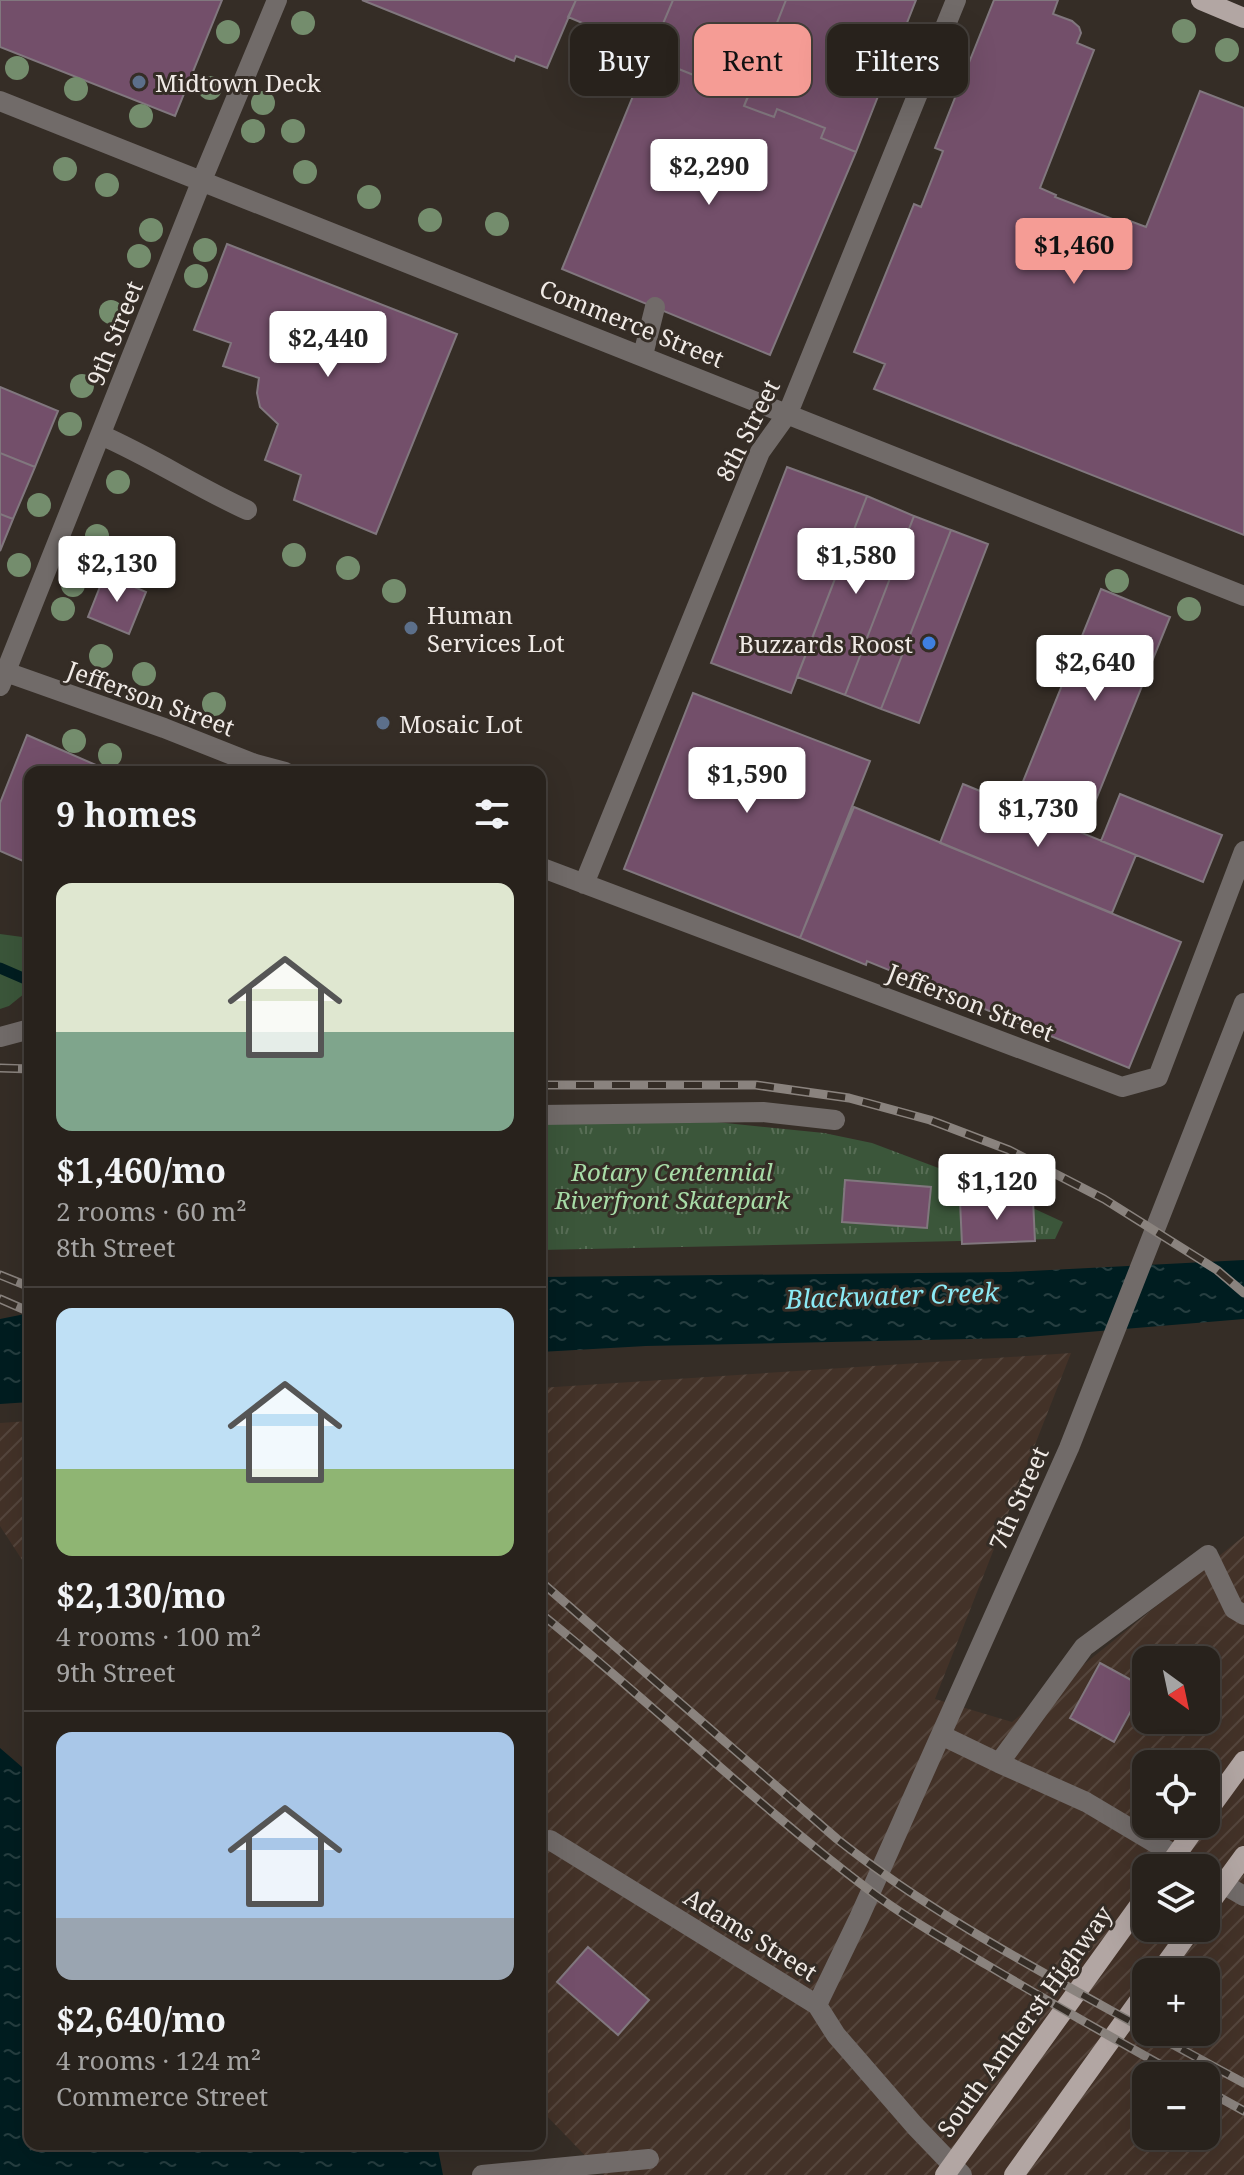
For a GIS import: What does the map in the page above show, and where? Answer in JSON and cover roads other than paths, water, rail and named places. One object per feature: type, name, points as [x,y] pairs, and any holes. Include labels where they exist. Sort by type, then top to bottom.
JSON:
[{"type":"main road","points":[[1201,0],[1244,18]]},
{"type":"main road","points":[[1220,1794],[1244,1761]]},
{"type":"main road","points":[[1220,1889],[1244,1856]]},
{"type":"main road","name":"South Amherst Highway","points":[[945,2175],[1132,1915]]},
{"type":"main road","points":[[1014,2175],[1132,2011]]},
{"type":"street","name":"9th Street","points":[[2,676],[277,0]]},
{"type":"street","name":"8th Street","points":[[584,884],[760,452],[788,413],[956,0]]},
{"type":"street","name":"Commerce Street","points":[[0,101],[1244,596]]},
{"type":"street","points":[[643,355],[655,307]]},
{"type":"street","points":[[101,435],[140,452],[221,499],[247,510]]},
{"type":"street","name":"Jefferson Street","points":[[2,676],[164,728],[262,766]]},
{"type":"street","name":"Jefferson Street","points":[[546,869],[1122,1087],[1158,1077],[1244,851]]},
{"type":"street","name":"7th Street","points":[[817,2005],[1069,1448],[1244,1003]]},
{"type":"street","points":[[0,1037],[24,1031]]},
{"type":"street","points":[[546,1115],[763,1112],[835,1120]]},
{"type":"street","points":[[999,1763],[1084,1647],[1208,1555],[1234,1609],[1244,1615]]},
{"type":"street","points":[[941,1735],[1086,1802],[1173,1854]]},
{"type":"street","name":"Adams Street","points":[[550,1840],[817,2005],[836,2035],[962,2175]]},
{"type":"street","points":[[1220,1882],[1244,1896]]},
{"type":"street","points":[[482,2175],[649,2159]]},
{"type":"water","name":"Blackwater Creek","points":[[1244,1260],[1244,1319],[1016,1338],[646,1346],[546,1352],[546,1277],[1010,1272]]},
{"type":"water","points":[[24,1314],[24,1402],[0,1404],[0,1319]]},
{"type":"water","points":[[0,1748],[24,1769],[24,2150],[438,2150],[443,2175],[0,2175]]},
{"type":"waterway","points":[[0,968],[24,978]]},
{"type":"railway","points":[[0,1068],[24,1069]]},
{"type":"railway","points":[[546,1085],[756,1085],[849,1098],[930,1120],[1009,1150],[1104,1199],[1217,1270],[1244,1293]]},
{"type":"railway","points":[[0,1275],[24,1285]]},
{"type":"railway","points":[[0,1299],[24,1309]]},
{"type":"railway","points":[[546,1586],[873,1867],[988,1941],[1132,2022]]},
{"type":"railway","points":[[546,1618],[785,1823],[883,1900],[1011,1979],[1156,2062]]},
{"type":"railway","points":[[1176,2046],[1244,2083]]},
{"type":"railway","points":[[1220,2098],[1244,2111]]},
{"type":"place","name":"Midtown Deck","points":[[139,82]]},
{"type":"place","name":"Human Services Lot","points":[[411,628]]},
{"type":"place","name":"Buzzards Roost","points":[[929,643]]},
{"type":"place","name":"Mosaic Lot","points":[[383,723]]},
{"type":"park label","name":"Rotary Centennial Riverfront Skatepark","points":[[672,1185]]}]
